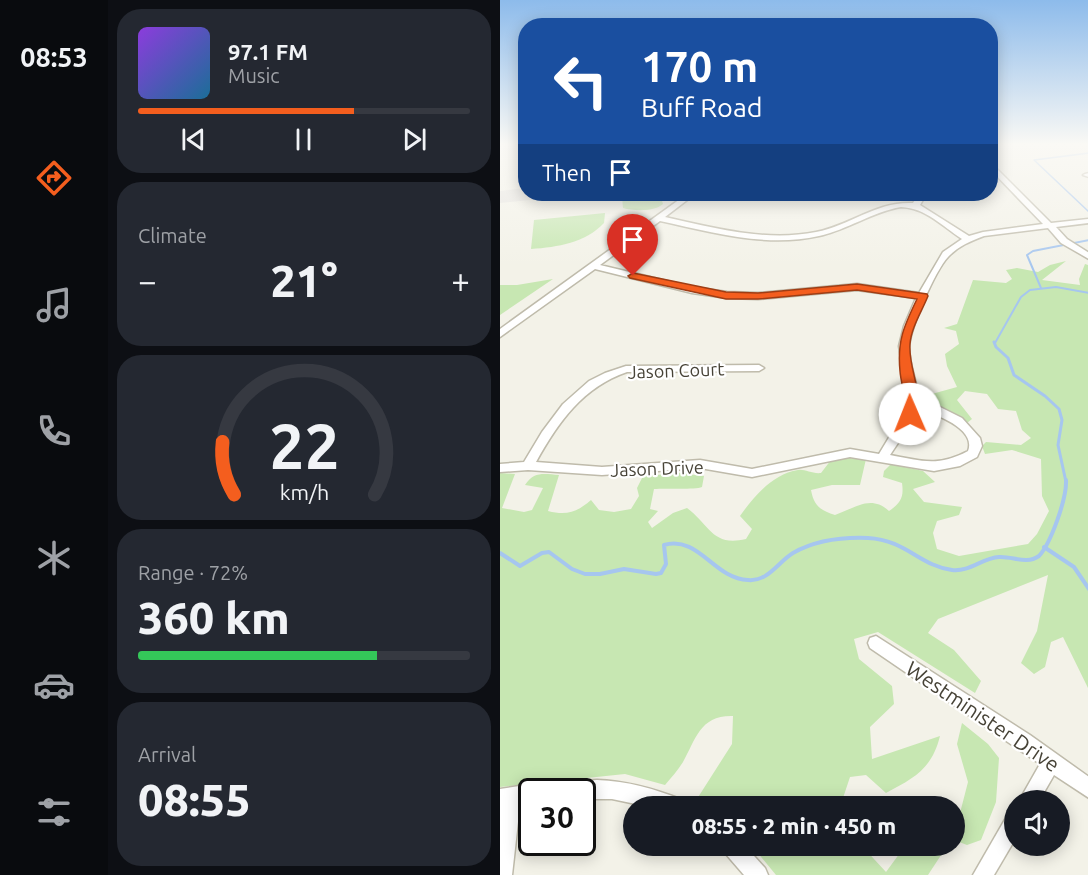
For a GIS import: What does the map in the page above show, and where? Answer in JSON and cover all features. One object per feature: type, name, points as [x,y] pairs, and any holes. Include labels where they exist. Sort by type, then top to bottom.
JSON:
[{"type":"street","points":[[1010,185],[1064,241],[1088,257]]},
{"type":"street","points":[[500,334],[681,201]]},
{"type":"street","points":[[916,205],[918,201]]},
{"type":"street","points":[[658,218],[745,236],[783,238],[829,231],[890,207],[916,205],[968,239]]},
{"type":"street","points":[[883,458],[910,414],[913,405],[906,373],[904,344],[908,328],[947,253],[968,239],[1000,230],[1088,220]]},
{"type":"street","points":[[594,266],[726,296],[758,296],[857,287],[923,296]]},
{"type":"street","name":"Jason Court","points":[[528,466],[553,423],[591,383],[611,373],[626,369],[760,368]]},
{"type":"street","name":"Jason Drive","points":[[500,468],[528,466],[602,471],[700,464],[752,473],[850,453],[905,464],[934,467],[956,463],[973,454],[976,446],[974,438],[958,421],[936,410],[913,405]]},
{"type":"street","name":"Westminister Drive","points":[[876,643],[1052,761],[1088,789]]},
{"type":"street","points":[[1035,790],[1052,761]]},
{"type":"street","points":[[596,788],[623,790],[647,796]]},
{"type":"street","points":[[502,875],[515,795]]},
{"type":"street","points":[[983,875],[1004,840]]},
{"type":"street","points":[[741,856],[758,875]]},
{"type":"green space","points":[[622,201],[662,201],[663,204],[649,210],[623,208]]},
{"type":"green space","points":[[605,213],[604,223],[597,230],[580,239],[561,245],[531,249],[534,220]]},
{"type":"green space","points":[[1066,261],[1042,280],[1080,285],[1079,279],[1085,264],[1088,265],[1088,688],[1063,637],[1051,642],[1045,667],[1034,674],[1021,663],[1037,631],[1048,575],[938,619],[928,633],[954,650],[981,681],[975,693],[878,632],[854,639],[859,659],[892,686],[894,704],[870,727],[872,759],[940,736],[927,765],[913,777],[886,793],[866,775],[850,777],[844,796],[699,796],[732,744],[733,716],[722,717],[706,724],[681,765],[665,785],[625,774],[587,778],[518,778],[518,785],[500,787],[500,473],[515,474],[502,508],[524,512],[532,510],[543,488],[525,485],[528,481],[540,474],[559,475],[548,511],[561,513],[576,510],[591,500],[599,510],[614,512],[631,509],[639,496],[637,488],[643,476],[680,473],[704,476],[702,487],[654,489],[650,509],[658,511],[648,522],[652,528],[673,513],[687,508],[712,533],[726,540],[735,541],[746,539],[752,529],[740,516],[751,501],[772,481],[798,470],[821,473],[831,460],[866,459],[860,485],[832,485],[811,490],[818,507],[835,515],[856,506],[876,503],[889,511],[899,502],[902,492],[902,483],[883,477],[884,471],[891,464],[923,471],[935,482],[913,489],[924,502],[962,507],[959,515],[937,521],[933,533],[937,549],[959,556],[1028,544],[1037,534],[1049,511],[1042,496],[1041,459],[1012,450],[985,454],[982,446],[986,442],[1021,445],[1031,438],[1022,430],[1016,411],[998,409],[987,394],[965,391],[957,400],[972,419],[967,423],[951,413],[919,403],[921,397],[957,387],[947,366],[945,354],[959,344],[956,331],[944,328],[957,324],[973,280],[1006,283],[1012,279],[1006,270],[1017,268],[1038,272],[1050,265]]},
{"type":"green space","points":[[553,279],[500,315],[500,285],[517,285]]},
{"type":"green space","points":[[962,723],[988,744],[999,758],[996,802],[981,840],[967,845],[965,844],[964,796],[968,782],[957,744]]},
{"type":"green space","points":[[760,856],[871,856],[886,872],[898,856],[940,856],[928,875],[776,875]]},
{"type":"shaded area","points":[[518,189],[519,201],[500,203],[500,191]]},
{"type":"waterway","points":[[1060,185],[1089,212]]},
{"type":"waterway","points":[[1041,288],[1027,255],[1033,251],[1089,240]]},
{"type":"waterway","points":[[995,343],[1021,297],[1030,290],[1056,287],[1089,293]]},
{"type":"waterway","points":[[994,342],[1008,358],[1014,375],[1045,396],[1059,409],[1062,420],[1058,445],[1066,482]]},
{"type":"waterway","points":[[1045,548],[1057,520],[1066,482]]},
{"type":"waterway","points":[[500,553],[520,566],[542,553],[549,552],[572,569],[585,574],[600,574],[624,569],[656,574],[661,573],[666,564],[664,545],[676,544],[697,551],[725,573],[736,578],[755,580],[767,575],[793,553],[820,542],[839,539],[868,538],[893,543],[931,564],[952,570],[970,567],[993,558],[1034,559],[1045,548]]},
{"type":"waterway","points":[[1045,548],[1074,567],[1089,589]]},
{"type":"route","points":[[633,276],[726,296],[758,296],[857,287],[923,296],[908,328],[904,344],[906,373],[913,405],[910,414]]}]
